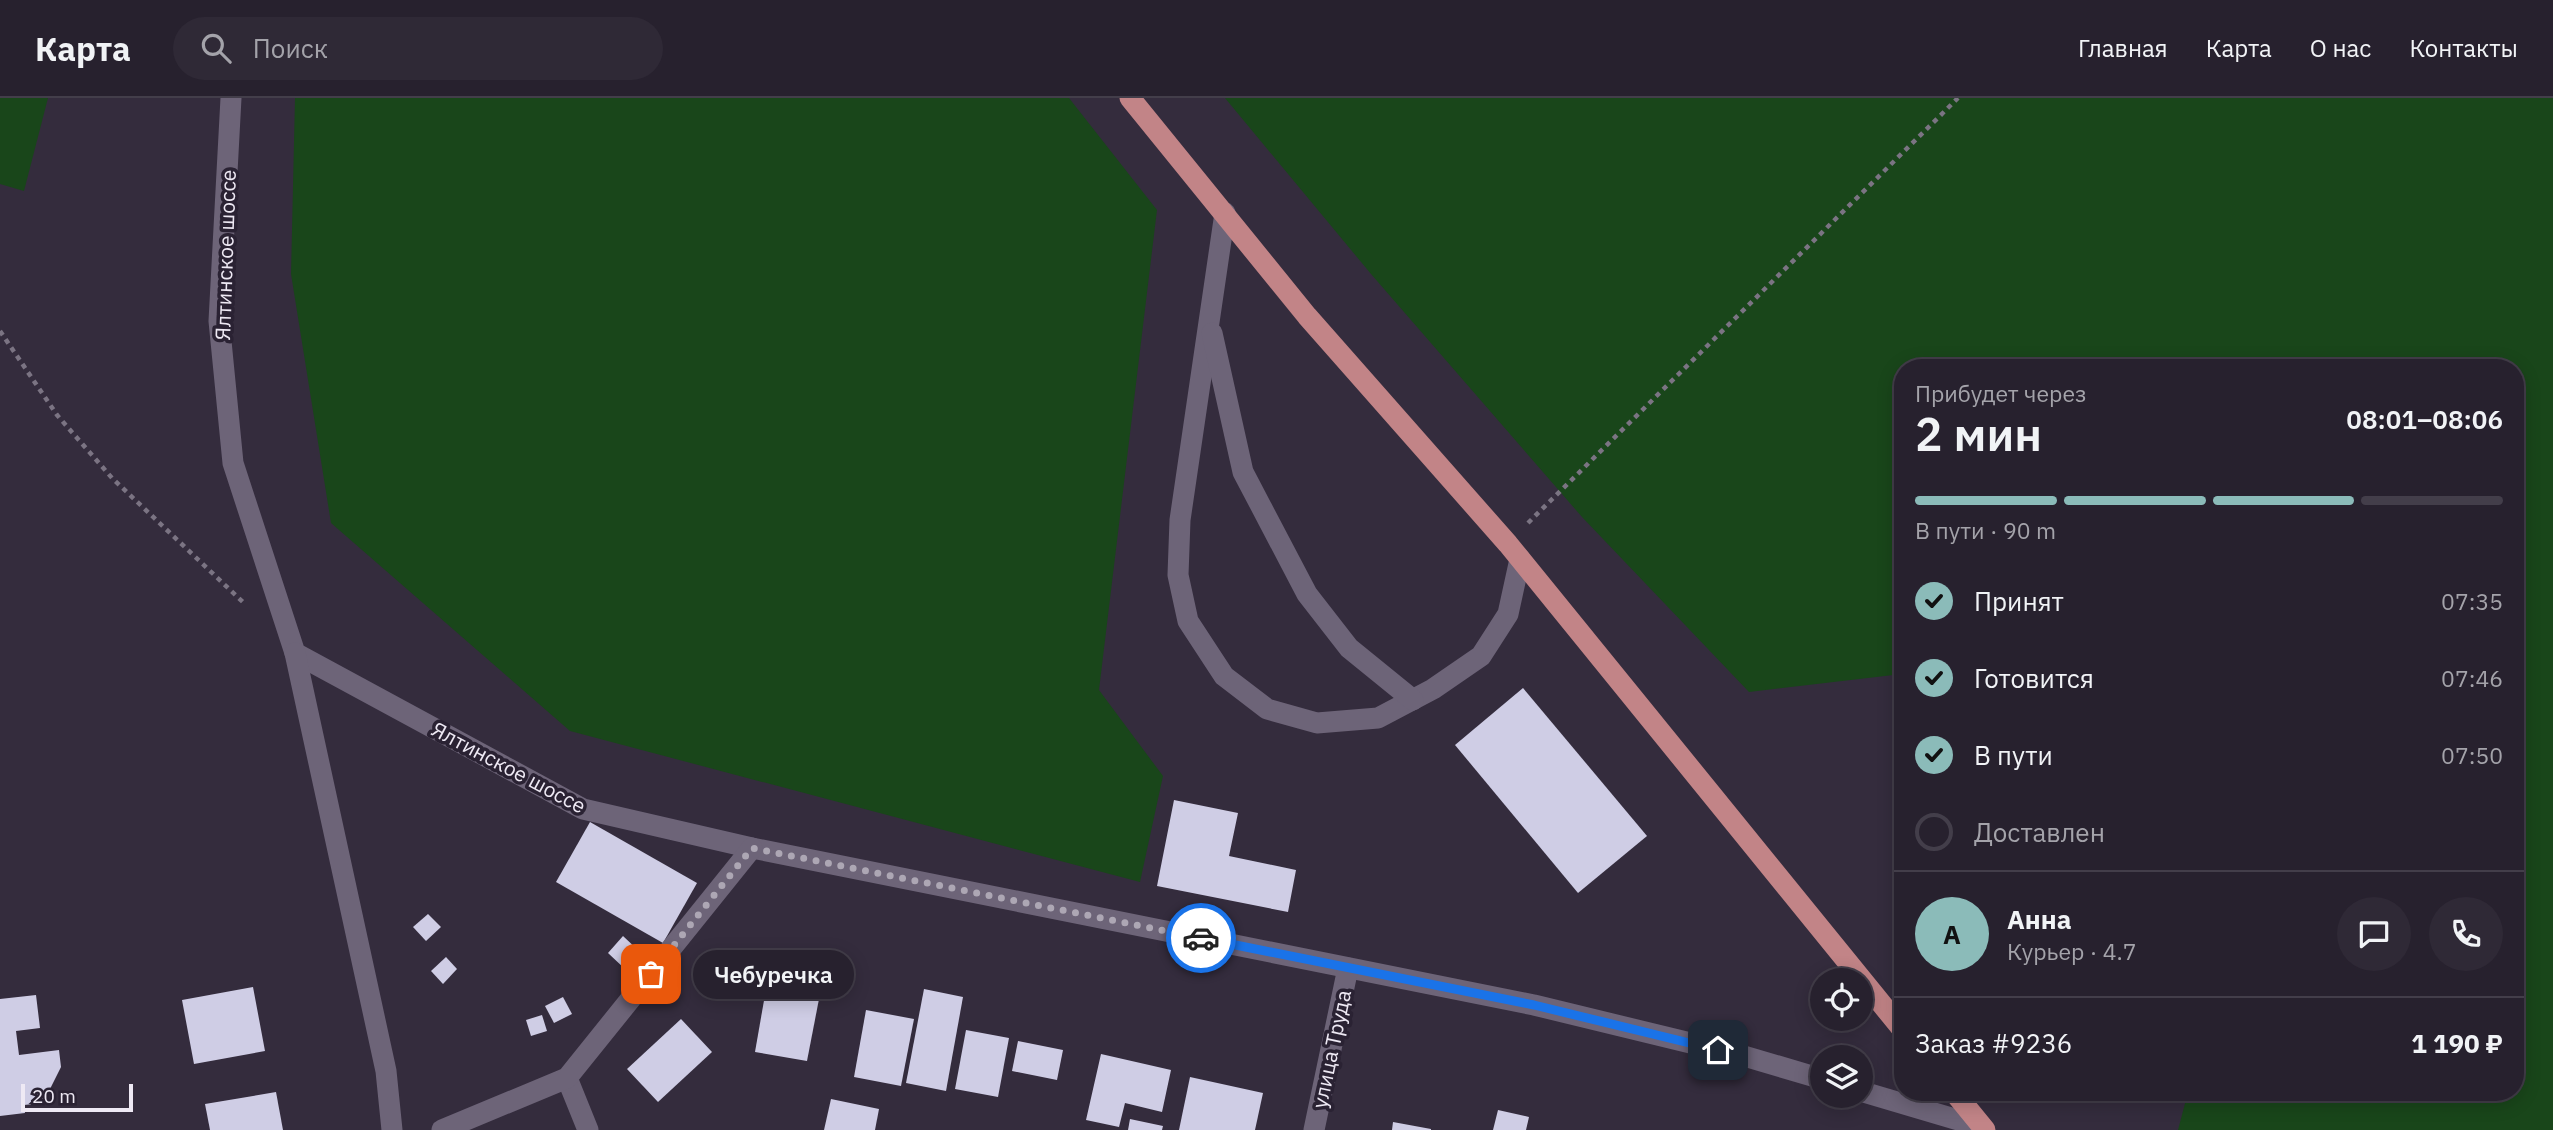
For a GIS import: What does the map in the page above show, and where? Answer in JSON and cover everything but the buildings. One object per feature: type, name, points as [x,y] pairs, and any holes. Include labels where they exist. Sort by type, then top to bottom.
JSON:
[{"type":"main road","points":[[1130,98],[1307,316],[1514,551],[1894,1019]]},
{"type":"main road","points":[[1961,1101],[1983,1128]]},
{"type":"street","name":"Ялтинское шоссе","points":[[231,98],[219,321],[233,463],[295,653],[583,810],[752,848],[1534,1005],[1744,1056],[1810,1075]]},
{"type":"street","points":[[1225,213],[1180,520],[1178,575],[1188,621],[1224,676],[1267,709],[1317,723],[1378,718],[1433,689],[1480,656],[1508,614],[1514,551]]},
{"type":"street","points":[[1209,320],[1243,472],[1307,594],[1349,648],[1413,700]]},
{"type":"street","points":[[295,653],[386,1071],[392,1130]]},
{"type":"street","points":[[442,1130],[567,1078],[752,848]]},
{"type":"street","name":"улица Труда","points":[[1314,1130],[1348,968]]},
{"type":"street","points":[[567,1078],[588,1130]]},
{"type":"street","points":[[1873,1095],[1983,1128]]},
{"type":"path","points":[[1514,551],[1958,98]]},
{"type":"path","points":[[0,331],[57,415],[112,478],[249,607]]},
{"type":"green space","points":[[0,98],[48,98],[24,191],[0,184]]},
{"type":"green space","points":[[295,98],[1069,98],[1157,210],[1099,690],[1163,776],[1140,882],[570,731],[331,523],[291,274]]},
{"type":"green space","points":[[1225,98],[2553,98],[2553,1130],[2178,1130],[2186,1101],[2524,1101],[2524,359],[1894,359],[1894,675],[1749,692],[1582,517],[1371,274]]},
{"type":"way so far","points":[[651,974],[752,848],[1201,938]]},
{"type":"place","name":"Чебуречка","points":[[651,974]]},
{"type":"route","points":[[1201,938],[1534,1005],[1718,1050]]}]
